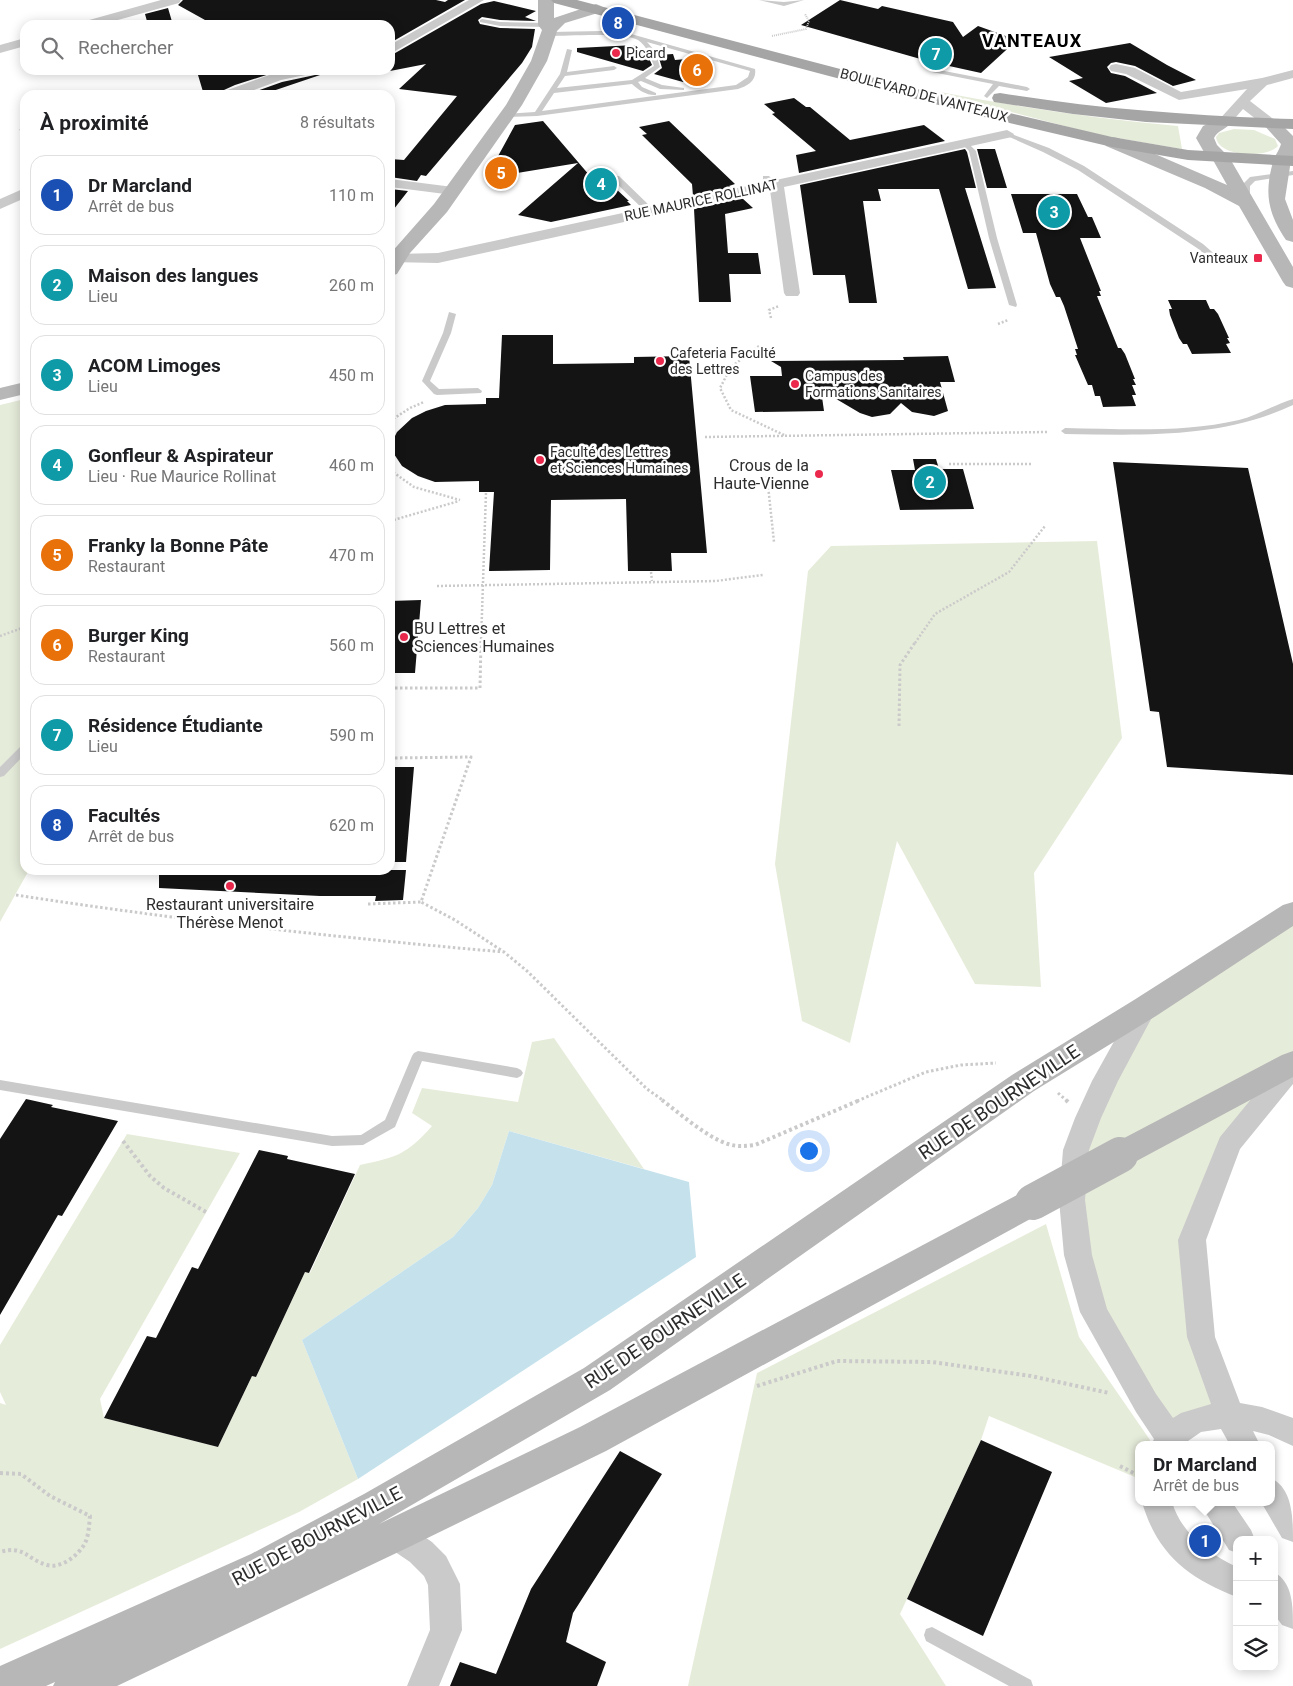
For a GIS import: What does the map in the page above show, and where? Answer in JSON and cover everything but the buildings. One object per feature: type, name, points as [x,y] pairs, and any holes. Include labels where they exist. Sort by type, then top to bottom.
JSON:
[{"type":"main road","points":[[395,260],[428,225],[453,191],[506,116],[541,60],[549,30],[546,0]]},
{"type":"main road","name":"BOULEVARD DE VANTEAUX","points":[[559,0],[602,4],[987,96],[1117,115],[1224,122],[1293,124]]},
{"type":"main road","points":[[549,30],[565,18],[602,4]]},
{"type":"main road","name":"BOULEVARD DE VANTEAUX","points":[[602,4],[990,113],[1112,142],[1174,154],[1220,157],[1287,167]]},
{"type":"main road","points":[[1224,122],[1209,130],[1205,138],[1210,148],[1220,157],[1293,282]]},
{"type":"main road","points":[[1272,124],[1290,143],[1287,167],[1278,182],[1276,199],[1282,217],[1293,236]]},
{"type":"main road","points":[[1112,142],[1211,184],[1246,203]]},
{"type":"main road","name":"RUE DE BOURNEVILLE","points":[[1,1686],[264,1568],[377,1506],[597,1379],[1036,1075],[1145,1008],[1293,912]]},
{"type":"main road","name":"RUE DE BOURNEVILLE","points":[[73,1686],[396,1535],[593,1439],[1293,1064]]},
{"type":"street","points":[[104,20],[175,0]]},
{"type":"street","points":[[395,47],[478,0]]},
{"type":"street","points":[[0,49],[20,43]]},
{"type":"street","points":[[1116,68],[1130,71],[1179,96]]},
{"type":"street","points":[[1159,101],[1262,82],[1293,74]]},
{"type":"street","points":[[240,90],[261,82],[290,75]]},
{"type":"street","points":[[1224,122],[1262,82]]},
{"type":"street","points":[[1243,102],[1272,124]]},
{"type":"street","name":"RUE MAURICE ROLLINAT","points":[[395,263],[438,258],[650,212],[769,181],[1007,134]]},
{"type":"street","points":[[769,181],[777,188],[792,293]]},
{"type":"street","points":[[395,184],[453,191]]},
{"type":"street","points":[[0,205],[20,195]]},
{"type":"street","points":[[1145,1008],[1105,1081],[1088,1118],[1076,1150],[1072,1200],[1078,1255],[1094,1312],[1146,1404],[1169,1441]]},
{"type":"street","points":[[1244,1441],[1229,1414],[1202,1337],[1192,1240],[1229,1144],[1293,1064]]},
{"type":"street","points":[[1171,1441],[1190,1424],[1208,1417],[1229,1414],[1256,1417],[1283,1427],[1293,1433]]},
{"type":"street","points":[[1275,1499],[1293,1528]]},
{"type":"street","points":[[1159,1506],[1170,1532],[1191,1557],[1217,1575],[1234,1581]]},
{"type":"street","points":[[1217,1506],[1237,1536]]},
{"type":"street","points":[[396,1535],[421,1552],[435,1566],[444,1584],[446,1630],[423,1686]]},
{"type":"lane","points":[[762,0],[777,4],[800,0]]},
{"type":"lane","points":[[482,21],[549,30],[602,32],[639,39],[753,70],[752,77],[748,83],[738,87],[537,114],[506,116]]},
{"type":"lane","points":[[551,90],[637,80],[657,67],[652,51],[639,39]]},
{"type":"lane","points":[[652,51],[673,48]]},
{"type":"lane","points":[[673,48],[680,56],[689,59]]},
{"type":"lane","points":[[537,114],[563,74],[569,50]]},
{"type":"lane","points":[[637,80],[650,86],[673,90],[724,86],[742,79],[742,75],[738,72],[697,60]]},
{"type":"lane","points":[[563,74],[614,68]]},
{"type":"lane","points":[[934,70],[1027,88]]},
{"type":"lane","points":[[637,80],[640,88],[666,97]]},
{"type":"lane","points":[[987,96],[998,83]]},
{"type":"lane","points":[[1007,134],[1046,150],[1081,168],[1200,246],[1215,258]]},
{"type":"lane","points":[[965,143],[972,151],[993,238],[1013,305]]},
{"type":"lane","points":[[1246,203],[1246,185],[1253,179],[1287,167]]},
{"type":"lane","points":[[616,178],[650,212]]},
{"type":"lane","points":[[452,314],[447,333],[426,381],[438,392],[478,391]]},
{"type":"lane","points":[[1065,431],[1163,432],[1228,425],[1280,410],[1293,402]]},
{"type":"lane","points":[[0,773],[20,753]]},
{"type":"lane","points":[[0,1085],[332,1141],[363,1140],[390,1123],[418,1056],[517,1073]]},
{"type":"lane","points":[[932,1635],[1025,1686]]},
{"type":"path","points":[[781,38],[772,36],[800,31],[808,27],[809,22],[802,10],[792,2]]},
{"type":"path","points":[[758,346],[731,367],[720,388],[731,410],[786,436]]},
{"type":"path","points":[[395,418],[438,392]]},
{"type":"path","points":[[704,437],[1065,431]]},
{"type":"path","points":[[949,464],[1033,464]]},
{"type":"path","points":[[395,476],[422,492],[460,500],[395,520]]},
{"type":"path","points":[[767,476],[774,542]]},
{"type":"path","points":[[395,688],[480,688],[486,492]]},
{"type":"path","points":[[899,726],[900,665],[935,614],[1009,572],[1045,526]]},
{"type":"path","points":[[651,572],[652,581]]},
{"type":"path","points":[[437,586],[716,581],[763,575]]},
{"type":"path","points":[[0,636],[20,629]]},
{"type":"path","points":[[395,758],[471,757],[421,902]]},
{"type":"path","points":[[16,895],[93,907],[274,926],[408,944],[504,952]]},
{"type":"path","points":[[368,904],[421,902],[455,920],[504,952],[527,971],[647,1090],[701,1129],[726,1144],[740,1147],[755,1145],[926,1072],[958,1065],[996,1063]]},
{"type":"path","points":[[1036,1075],[1088,1118]]},
{"type":"path","points":[[123,1141],[150,1176],[164,1188],[206,1212]]},
{"type":"path","points":[[752,1388],[836,1361],[932,1362],[1031,1376],[1122,1396],[1146,1404]]},
{"type":"path","points":[[1120,1466],[1135,1474]]},
{"type":"path","points":[[0,1473],[21,1474],[50,1496],[90,1516],[84,1543],[75,1555],[62,1564],[50,1566],[27,1552],[9,1549],[0,1552]]},
{"type":"green space","points":[[938,93],[1059,112],[1178,126],[1182,149],[1099,135]]},
{"type":"green space","points":[[1234,129],[1254,130],[1275,139],[1278,146],[1264,153],[1254,154],[1243,154],[1225,149],[1219,144],[1216,137],[1219,133]]},
{"type":"green space","points":[[20,400],[20,875],[26,875],[0,922],[0,405]]},
{"type":"green space","points":[[1097,541],[1122,738],[1034,873],[1041,987],[975,984],[897,841],[850,1043],[802,1021],[775,864],[808,571],[831,546]]},
{"type":"green space","points":[[1293,912],[1293,1066],[1229,1144],[1192,1240],[1229,1414],[1170,1438],[1094,1312],[1076,1150],[1145,1008]]},
{"type":"green space","points":[[554,1038],[644,1169],[509,1131],[492,1185],[478,1208],[453,1237],[302,1340],[358,1479],[299,1512],[0,1649],[0,1403],[6,1405],[0,1392],[0,1345],[127,1134],[240,1153],[100,1399],[104,1418],[218,1447],[252,1376],[256,1377],[305,1272],[310,1273],[360,1165],[392,1157],[408,1149],[432,1126],[412,1113],[422,1088],[518,1102],[532,1042]]},
{"type":"green space","points":[[1046,1224],[1079,1337],[1150,1440],[1135,1441],[1135,1477],[989,1416],[981,1440],[900,1614],[946,1686],[688,1686],[757,1373]]},
{"type":"water","points":[[509,1131],[689,1182],[696,1257],[358,1479],[302,1340],[453,1237],[478,1208],[492,1185]]},
{"type":"place","name":"Facultés","points":[[618,23]]},
{"type":"place","name":"Picard","points":[[616,53]]},
{"type":"place","name":"Résidence Étudiante","points":[[936,54]]},
{"type":"place","name":"Burger King","points":[[697,70]]},
{"type":"place","name":"Franky la Bonne Pâte","points":[[501,173]]},
{"type":"place","name":"Gonfleur & Aspirateur","points":[[601,184]]},
{"type":"place","name":"ACOM Limoges","points":[[1054,212]]},
{"type":"place","name":"Vanteaux","points":[[1258,258]]},
{"type":"place","name":"Cafeteria Faculté des Lettres","points":[[660,361]]},
{"type":"place","name":"Campus des Formations Sanitaires","points":[[795,384]]},
{"type":"place","name":"Faculté des Lettres et Sciences Humaines","points":[[540,460]]},
{"type":"place","name":"Crous de la Haute-Vienne","points":[[819,474]]},
{"type":"place","name":"Maison des langues","points":[[930,482]]},
{"type":"place","name":"BU Lettres et Sciences Humaines","points":[[404,637]]},
{"type":"place","name":"Restaurant universitaire Thérèse Menot","points":[[230,886]]},
{"type":"place","name":"Dr Marcland","points":[[1205,1541]]},
{"type":"district","name":"VANTEAUX","points":[[1032,40]]}]
